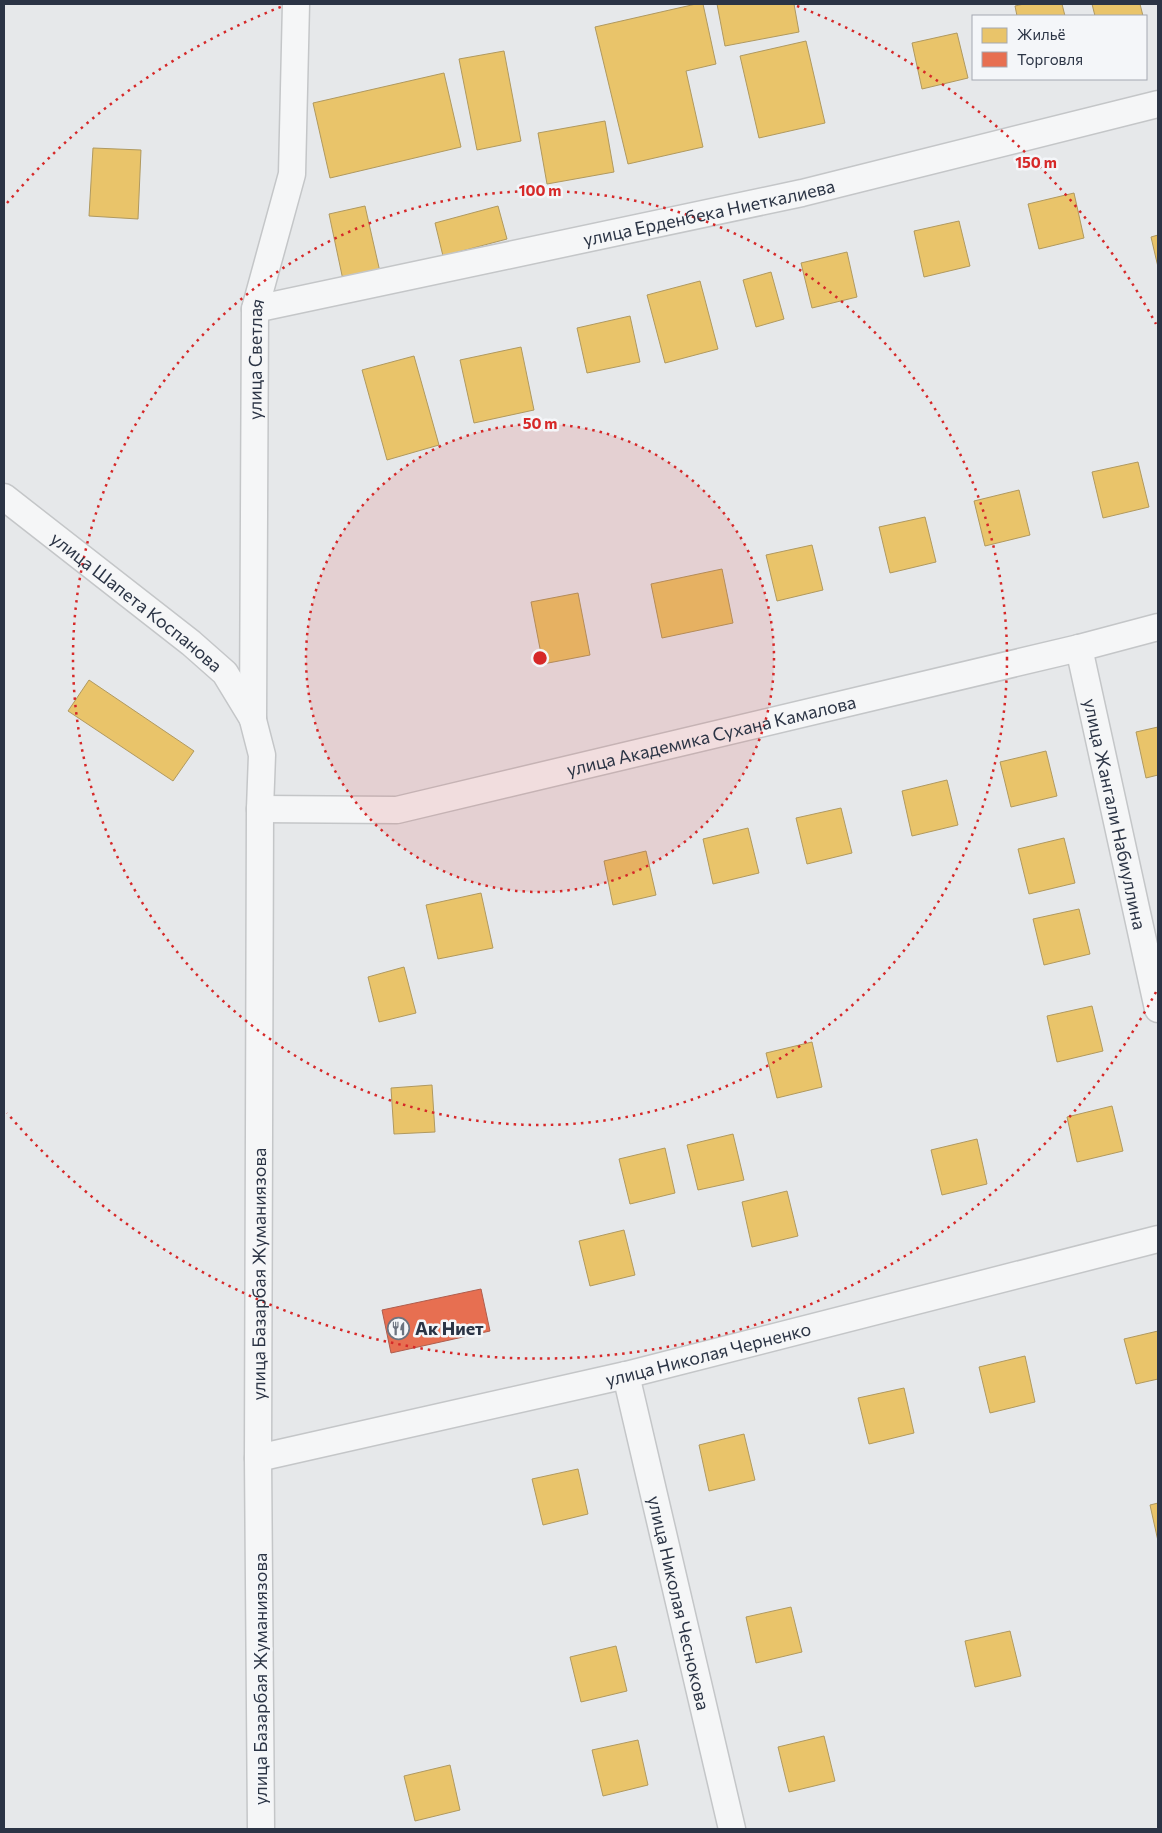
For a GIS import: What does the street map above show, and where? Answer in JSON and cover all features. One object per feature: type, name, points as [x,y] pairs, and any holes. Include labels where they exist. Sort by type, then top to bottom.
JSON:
[{"type":"street","name":"улица Светлая","points":[[253,720],[255,309],[292,174],[296,4]]},
{"type":"street","name":"улица Ерденбека Ниеткалиева","points":[[255,309],[802,193],[1158,104]]},
{"type":"street","name":"улица Шапета Коспанова","points":[[4,497],[191,643],[225,673],[253,720]]},
{"type":"street","name":"улица Академика Сухана Камалова","points":[[260,809],[397,810],[1078,648],[1158,626]]},
{"type":"street","name":"улица Жангали Набиуллина","points":[[1078,648],[1158,1009]]},
{"type":"street","name":"улица Базарбая Жуманиязова","points":[[253,720],[262,755],[260,809],[258,1458],[261,1829]]},
{"type":"street","name":"улица Николая Черненко","points":[[258,1458],[626,1375],[1158,1239]]},
{"type":"street","name":"улица Николая Чеснокова","points":[[626,1375],[732,1829]]},
{"type":"building: Жильё","points":[[703,4],[716,64],[686,71],[703,147],[628,164],[595,27]]},
{"type":"building: Жильё","points":[[717,4],[794,4],[799,32],[725,46]]},
{"type":"building: Жильё","points":[[1024,4],[1062,4],[1065,15],[1017,15],[1015,6]]},
{"type":"building: Жильё","points":[[1092,4],[1140,4],[1143,15],[1095,15]]},
{"type":"building: Жильё","points":[[957,33],[968,78],[922,89],[912,43]]},
{"type":"building: Жильё","points":[[806,41],[825,123],[759,138],[740,56]]},
{"type":"building: Жильё","points":[[504,51],[521,141],[477,150],[459,59]]},
{"type":"building: Жильё","points":[[444,73],[461,147],[330,178],[313,103]]},
{"type":"building: Жильё","points":[[605,121],[614,172],[547,184],[538,133]]},
{"type":"building: Жильё","points":[[93,148],[141,150],[138,219],[89,216]]},
{"type":"building: Жильё","points":[[1074,193],[1084,238],[1039,249],[1028,204]]},
{"type":"building: Жильё","points":[[365,206],[380,272],[343,280],[329,214]]},
{"type":"building: Жильё","points":[[498,206],[507,239],[443,256],[435,223]]},
{"type":"building: Жильё","points":[[959,221],[970,266],[924,277],[914,231]]},
{"type":"building: Жильё","points":[[1158,235],[1158,267],[1151,237]]},
{"type":"building: Жильё","points":[[847,252],[857,297],[812,308],[801,263]]},
{"type":"building: Жильё","points":[[771,272],[784,319],[756,327],[743,280]]},
{"type":"building: Жильё","points":[[700,281],[718,349],[665,363],[647,295]]},
{"type":"building: Жильё","points":[[630,316],[640,362],[587,373],[577,328]]},
{"type":"building: Жильё","points":[[521,347],[534,410],[474,423],[460,360]]},
{"type":"building: Жильё","points":[[414,356],[439,445],[387,460],[362,370]]},
{"type":"building: Жильё","points":[[1138,462],[1149,507],[1103,518],[1092,472]]},
{"type":"building: Жильё","points":[[1019,490],[1030,535],[985,546],[974,501]]},
{"type":"building: Жильё","points":[[925,517],[936,562],[890,573],[879,527]]},
{"type":"building: Жильё","points":[[812,545],[823,590],[777,601],[766,555]]},
{"type":"building: Жильё","points":[[722,569],[733,623],[662,638],[651,584]]},
{"type":"building: Жильё","points":[[578,593],[590,655],[543,664],[531,602]]},
{"type":"building: Жильё","points":[[89,680],[194,751],[173,781],[68,711]]},
{"type":"building: Жильё","points":[[1158,727],[1158,775],[1146,778],[1136,732]]},
{"type":"building: Жильё","points":[[1046,751],[1057,796],[1011,807],[1000,762]]},
{"type":"building: Жильё","points":[[947,780],[958,825],[912,836],[902,791]]},
{"type":"building: Жильё","points":[[841,808],[852,853],[807,864],[796,818]]},
{"type":"building: Жильё","points":[[748,828],[759,873],[713,884],[703,839]]},
{"type":"building: Жильё","points":[[1064,838],[1075,883],[1029,894],[1018,849]]},
{"type":"building: Жильё","points":[[646,851],[656,895],[613,905],[604,861]]},
{"type":"building: Жильё","points":[[481,893],[493,948],[438,959],[426,905]]},
{"type":"building: Жильё","points":[[1079,909],[1090,954],[1044,965],[1033,919]]},
{"type":"building: Жильё","points":[[404,967],[416,1013],[379,1022],[368,977]]},
{"type":"building: Жильё","points":[[1092,1006],[1103,1051],[1057,1062],[1047,1016]]},
{"type":"building: Жильё","points":[[812,1042],[822,1087],[777,1098],[766,1053]]},
{"type":"building: Жильё","points":[[432,1085],[435,1132],[394,1134],[391,1088]]},
{"type":"building: Жильё","points":[[1112,1106],[1123,1151],[1077,1162],[1067,1117]]},
{"type":"building: Жильё","points":[[733,1134],[744,1180],[698,1190],[687,1145]]},
{"type":"building: Жильё","points":[[977,1139],[987,1184],[942,1195],[931,1150]]},
{"type":"building: Жильё","points":[[665,1148],[675,1193],[630,1204],[619,1159]]},
{"type":"building: Жильё","points":[[787,1191],[798,1236],[752,1247],[742,1202]]},
{"type":"building: Жильё","points":[[624,1230],[635,1275],[590,1286],[579,1241]]},
{"type":"building: Жильё","points":[[1158,1331],[1158,1379],[1136,1384],[1124,1339]]},
{"type":"building: Жильё","points":[[1025,1356],[1035,1402],[990,1413],[979,1367]]},
{"type":"building: Жильё","points":[[904,1388],[914,1433],[869,1444],[858,1398]]},
{"type":"building: Жильё","points":[[744,1434],[755,1480],[709,1491],[699,1445]]},
{"type":"building: Жильё","points":[[578,1469],[588,1514],[543,1525],[532,1479]]},
{"type":"building: Жильё","points":[[1158,1503],[1158,1541],[1150,1505]]},
{"type":"building: Жильё","points":[[791,1607],[802,1652],[756,1663],[746,1617]]},
{"type":"building: Жильё","points":[[1010,1631],[1021,1676],[975,1687],[965,1641]]},
{"type":"building: Жильё","points":[[616,1646],[627,1691],[581,1702],[570,1657]]},
{"type":"building: Жильё","points":[[824,1736],[835,1781],[789,1792],[778,1747]]},
{"type":"building: Жильё","points":[[638,1740],[648,1785],[603,1796],[592,1750]]},
{"type":"building: Жильё","points":[[450,1765],[460,1810],[415,1821],[404,1776]]},
{"type":"building: Торговля","points":[[481,1289],[490,1331],[391,1353],[382,1310]]},
{"type":"place","name":"Ак Ниет","points":[[399,1328]]}]
